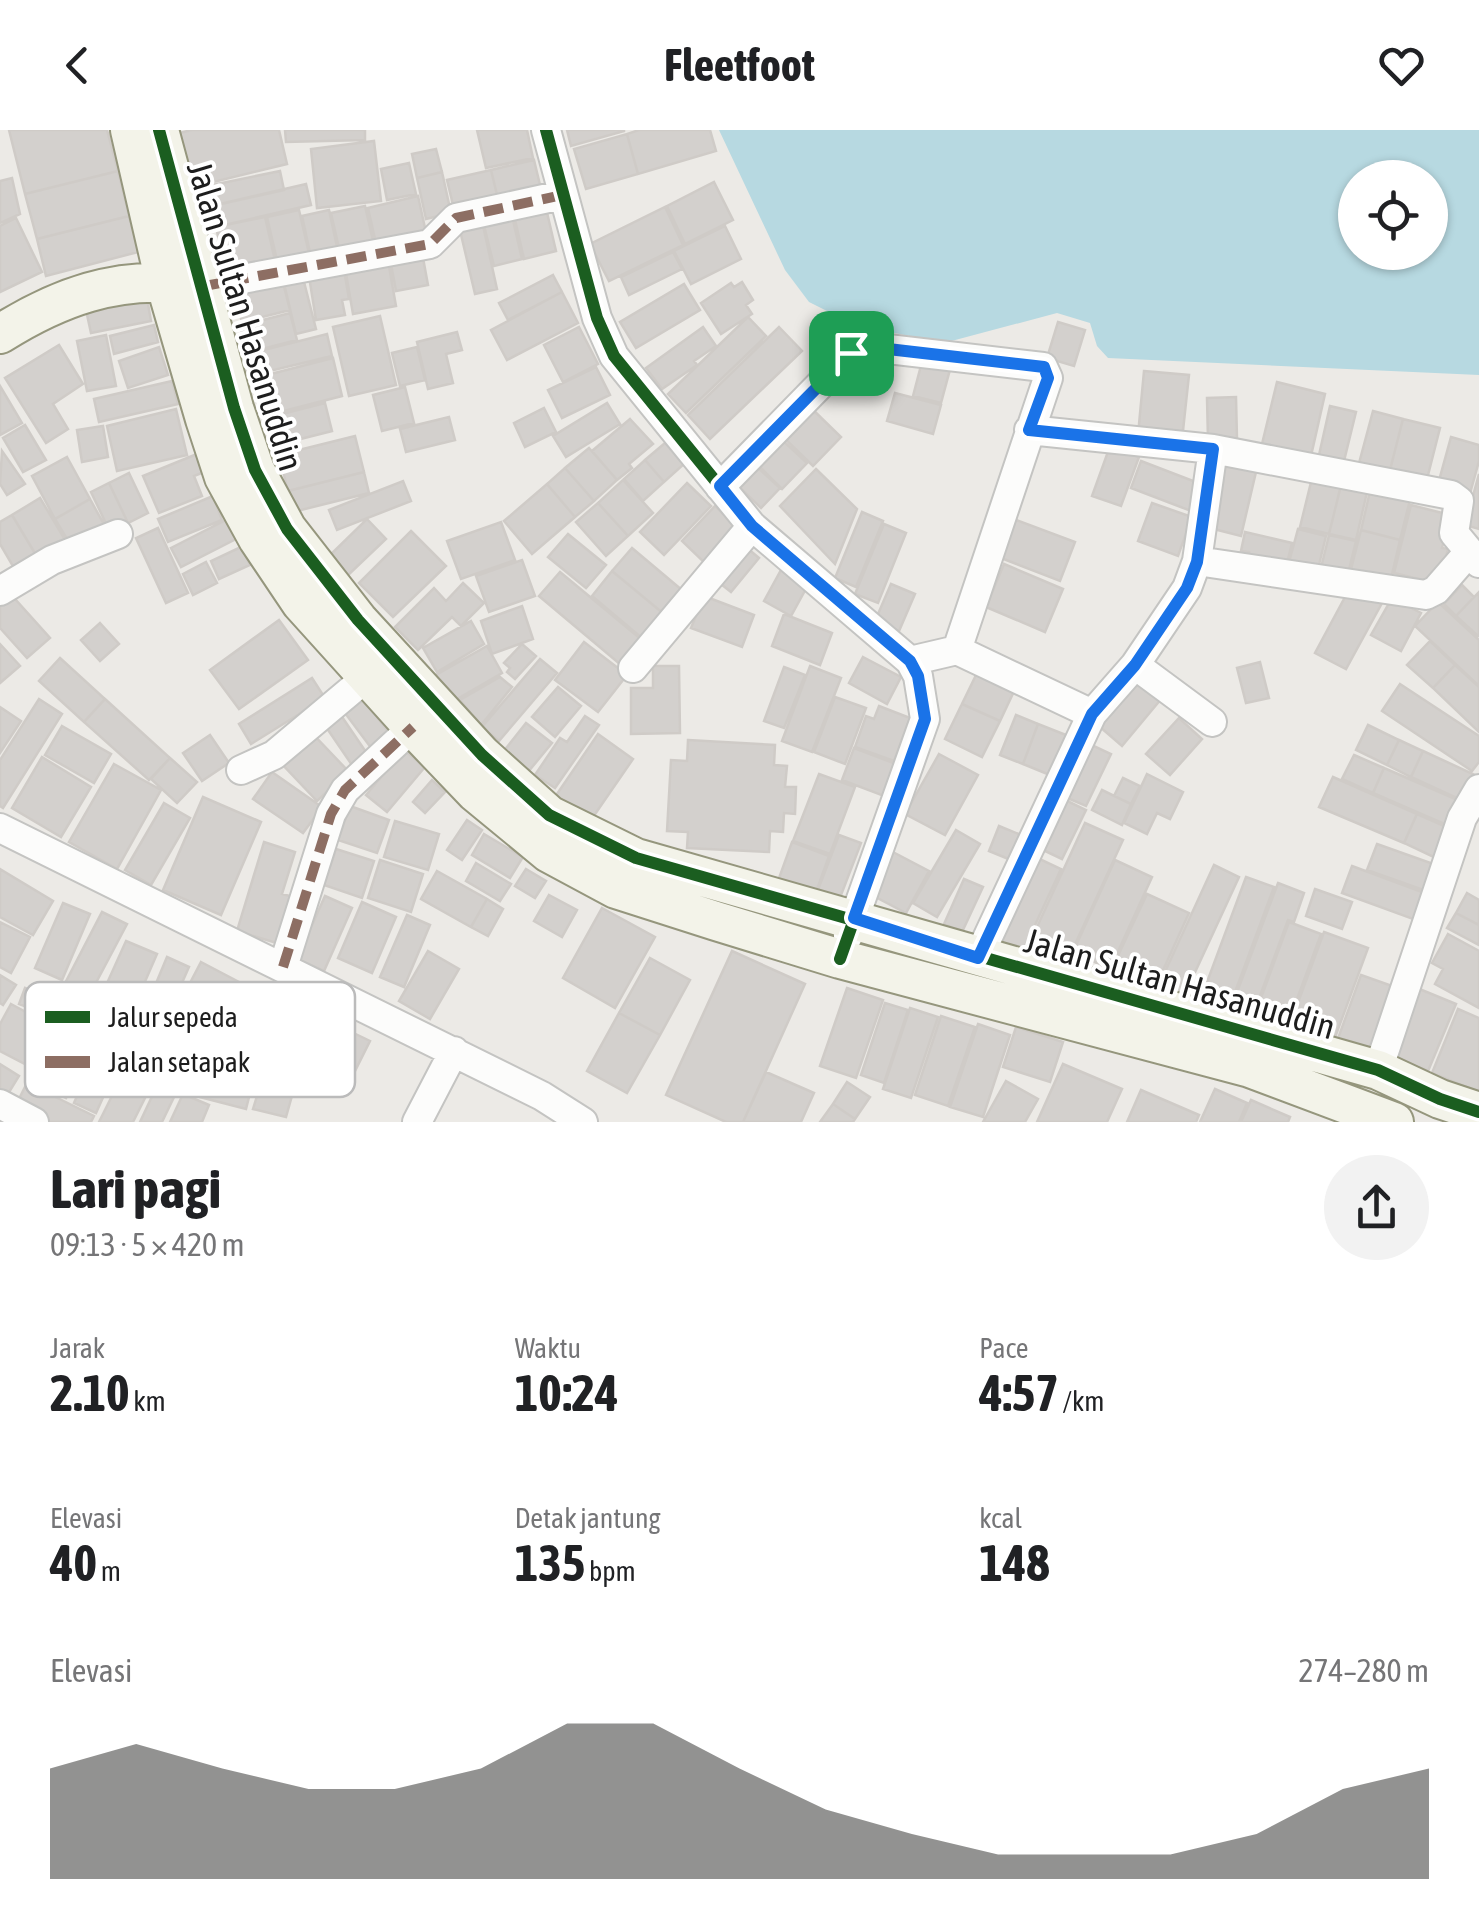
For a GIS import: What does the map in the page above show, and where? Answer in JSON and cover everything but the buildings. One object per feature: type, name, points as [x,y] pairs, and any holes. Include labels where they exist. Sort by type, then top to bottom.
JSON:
[{"type":"street","name":"Jalan Sultan Hasanuddin","points":[[130,130],[182,285],[255,470],[286,529],[358,620],[482,755],[550,815],[636,858],[1378,1070],[1479,1112]]},
{"type":"street","name":"Jalan Sultan Hasanuddin","points":[[158,130],[182,285],[224,477],[258,539],[301,603],[412,728],[475,792],[549,853],[616,888],[840,959],[1250,1068],[1394,1122]]},
{"type":"street","points":[[546,130],[605,340],[614,356],[752,526],[910,661],[918,676],[925,719],[840,959]]},
{"type":"street","points":[[0,334],[40,309],[86,291],[182,285],[430,244],[456,218],[562,195]]},
{"type":"street","points":[[720,486],[862,346],[1044,367],[1048,378],[957,650]]},
{"type":"street","points":[[1029,430],[1213,449],[1451,495],[1460,507],[1454,533],[1474,557],[1426,595],[1197,562]]},
{"type":"street","points":[[978,958],[1092,714],[1135,665],[1177,605],[1197,562],[1213,449]]},
{"type":"street","points":[[634,668],[752,526]]},
{"type":"street","points":[[0,591],[52,560],[118,534]]},
{"type":"street","points":[[910,661],[957,650],[1092,714]]},
{"type":"street","points":[[1135,665],[1212,722]]},
{"type":"street","points":[[241,770],[274,755],[367,676]]},
{"type":"street","points":[[283,967],[331,814],[345,790],[412,728]]},
{"type":"street","points":[[1378,1070],[1462,818],[1479,789]]},
{"type":"street","points":[[3,835],[314,982]]},
{"type":"street","points":[[355,1002],[542,1096],[583,1122]]},
{"type":"street","points":[[417,1122],[454,1051]]},
{"type":"street","points":[[0,1104],[34,1122]]},
{"type":"water","points":[[719,130],[1479,130],[1479,375],[1108,358],[1097,346],[1090,323],[1057,313],[944,343],[855,325],[809,302],[785,270]]},
{"type":"marked path","points":[[199,287],[430,244],[456,218],[562,195]]},
{"type":"marked path","points":[[283,967],[331,814],[345,790],[413,727]]},
{"type":"cycle path","points":[[159,130],[234,408],[255,470],[287,529],[358,620],[482,755],[549,815],[636,858],[1378,1070],[1479,1112]]},
{"type":"cycle path","points":[[546,130],[597,318],[614,356],[752,526],[910,661],[918,676],[925,719],[840,959]]},
{"type":"route","points":[[868,346],[1044,367],[1048,378],[1029,430],[1213,449],[1197,562],[1187,588],[1135,665],[1092,714],[978,958],[854,918],[925,719],[918,676],[910,661],[752,526],[720,486],[851,353],[868,346]]}]
